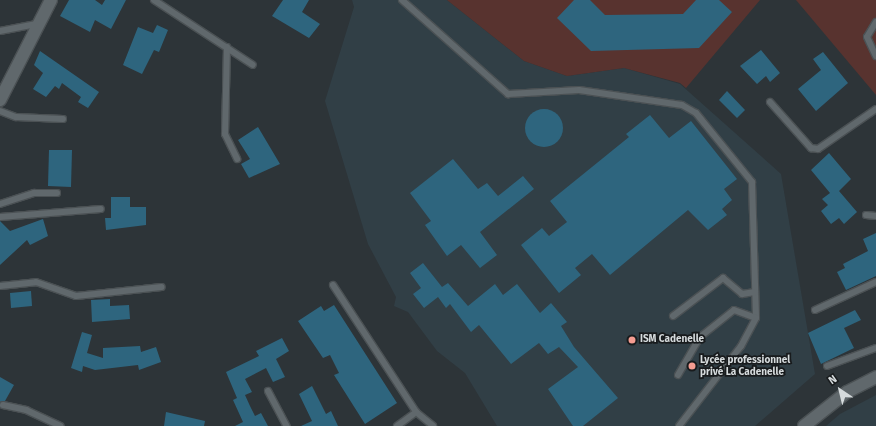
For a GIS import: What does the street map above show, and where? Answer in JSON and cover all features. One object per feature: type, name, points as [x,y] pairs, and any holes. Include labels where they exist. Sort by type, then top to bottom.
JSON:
[{"type":"street","points":[[0,100],[36,24],[51,0]]},
{"type":"street","points":[[804,426],[847,392],[876,377]]},
{"type":"lane","points":[[154,0],[253,65]]},
{"type":"lane","points":[[402,0],[508,94],[579,90],[676,104],[696,113],[752,182],[756,318],[741,346],[679,426]]},
{"type":"lane","points":[[876,22],[867,37],[876,56]]},
{"type":"lane","points":[[0,31],[36,24]]},
{"type":"lane","points":[[227,47],[225,134],[237,159]]},
{"type":"lane","points":[[770,102],[811,148],[818,149],[876,109]]},
{"type":"lane","points":[[0,111],[16,117],[63,119]]},
{"type":"lane","points":[[0,204],[40,192],[57,193]]},
{"type":"lane","points":[[0,217],[101,209]]},
{"type":"lane","points":[[866,215],[876,216]]},
{"type":"lane","points":[[673,316],[722,278],[742,294],[755,292]]},
{"type":"lane","points":[[0,286],[36,282],[76,296],[162,287]]},
{"type":"lane","points":[[815,310],[876,282]]},
{"type":"lane","points":[[334,285],[416,412],[433,426]]},
{"type":"lane","points":[[678,375],[700,337],[734,310],[756,318]]},
{"type":"lane","points":[[827,366],[876,348]]},
{"type":"lane","points":[[268,391],[287,426]]},
{"type":"lane","points":[[3,405],[26,410],[60,426]]},
{"type":"lane","points":[[397,426],[416,412]]},
{"type":"shaded area","points":[[352,0],[447,0],[524,61],[567,76],[624,68],[680,84],[781,174],[815,374],[755,426],[497,426],[465,373],[437,351],[408,312],[394,306],[396,297],[368,244],[325,101],[354,7]]},
{"type":"shaded area","points":[[447,0],[760,0],[686,88],[680,83],[624,68],[567,76],[524,61]]},
{"type":"shaded area","points":[[796,0],[876,0],[876,95]]},
{"type":"shaded area","points":[[876,395],[876,426],[826,426],[840,414]]},
{"type":"building","points":[[69,0],[95,0],[102,5],[105,0],[126,0],[111,29],[95,20],[90,32],[60,16]]},
{"type":"building","points":[[283,0],[309,0],[302,12],[320,24],[309,38],[272,16]]},
{"type":"building","points":[[574,0],[590,0],[605,15],[683,14],[696,0],[719,0],[732,12],[699,48],[591,51],[557,18]]},
{"type":"building","points":[[157,25],[168,30],[159,52],[154,50],[142,74],[123,65],[138,27],[153,33]]},
{"type":"building","points":[[761,50],[780,73],[770,82],[766,76],[757,84],[740,66]]},
{"type":"building","points":[[40,51],[99,92],[88,108],[78,102],[81,97],[62,83],[59,89],[55,86],[46,97],[33,89],[43,73],[34,65]]},
{"type":"building","points":[[823,52],[848,83],[816,111],[798,89],[821,70],[813,59]]},
{"type":"building","points":[[727,91],[745,110],[737,118],[719,100]]},
{"type":"building","points":[[540,109],[548,109],[558,114],[562,121],[562,135],[558,142],[548,147],[540,147],[530,142],[528,139],[525,132],[525,124],[530,114],[533,112]]},
{"type":"building","points":[[650,115],[669,138],[691,121],[737,179],[724,189],[732,200],[722,209],[727,215],[708,230],[688,210],[610,275],[592,254],[575,268],[581,275],[559,293],[521,245],[542,228],[549,236],[567,222],[550,201],[629,137],[626,134]]},
{"type":"building","points":[[258,127],[280,164],[249,178],[241,164],[250,159],[238,140]]},
{"type":"building","points":[[49,150],[72,150],[71,187],[48,186]]},
{"type":"building","points":[[829,153],[851,179],[839,191],[857,212],[844,224],[839,218],[831,224],[821,211],[828,205],[822,199],[830,193],[811,170]]},
{"type":"building","points":[[453,159],[478,189],[487,183],[498,196],[523,176],[534,189],[480,232],[497,255],[480,268],[461,245],[447,256],[425,225],[431,221],[410,193]]},
{"type":"building","points":[[111,197],[130,197],[130,207],[146,207],[146,225],[106,230],[105,218],[111,218]]},
{"type":"building","points":[[43,219],[48,236],[30,245],[27,240],[0,265],[0,221],[10,231]]},
{"type":"building","points":[[876,233],[876,276],[846,290],[837,272],[845,268],[843,264],[868,251],[863,239]]},
{"type":"building","points":[[423,263],[442,287],[448,283],[468,306],[495,284],[503,295],[517,284],[540,313],[551,303],[567,322],[561,326],[574,347],[618,398],[583,426],[573,426],[548,389],[578,367],[559,347],[548,354],[539,343],[511,364],[479,325],[471,332],[450,304],[446,308],[438,297],[424,308],[413,294],[421,288],[410,273]]},
{"type":"building","points":[[31,291],[32,306],[11,308],[10,293]]},
{"type":"building","points":[[110,299],[110,306],[129,305],[130,319],[92,322],[91,300]]},
{"type":"building","points":[[334,305],[397,403],[365,424],[334,375],[339,373],[330,355],[323,358],[298,321],[321,306],[324,311]]},
{"type":"building","points":[[855,310],[861,320],[844,328],[854,348],[821,364],[808,333]]},
{"type":"building","points":[[82,332],[92,335],[87,353],[103,358],[103,348],[140,346],[141,352],[156,347],[161,362],[139,370],[138,365],[95,370],[83,366],[82,372],[71,368]]},
{"type":"building","points":[[282,338],[289,351],[276,359],[285,377],[273,382],[266,368],[245,379],[252,392],[245,395],[250,406],[255,416],[261,413],[268,426],[235,426],[243,422],[233,400],[237,398],[226,372],[259,356],[256,351]]},
{"type":"building","points":[[0,377],[14,385],[5,401],[0,402]]},
{"type":"building","points":[[312,386],[326,414],[331,411],[338,426],[301,426],[312,421],[299,394]]},
{"type":"building","points":[[166,412],[205,421],[204,426],[164,426]]},
{"type":"place","name":"ISM Cadenelle","points":[[632,340]]},
{"type":"place","name":"Lycée professionnel privé La Cadenelle","points":[[692,366]]}]
